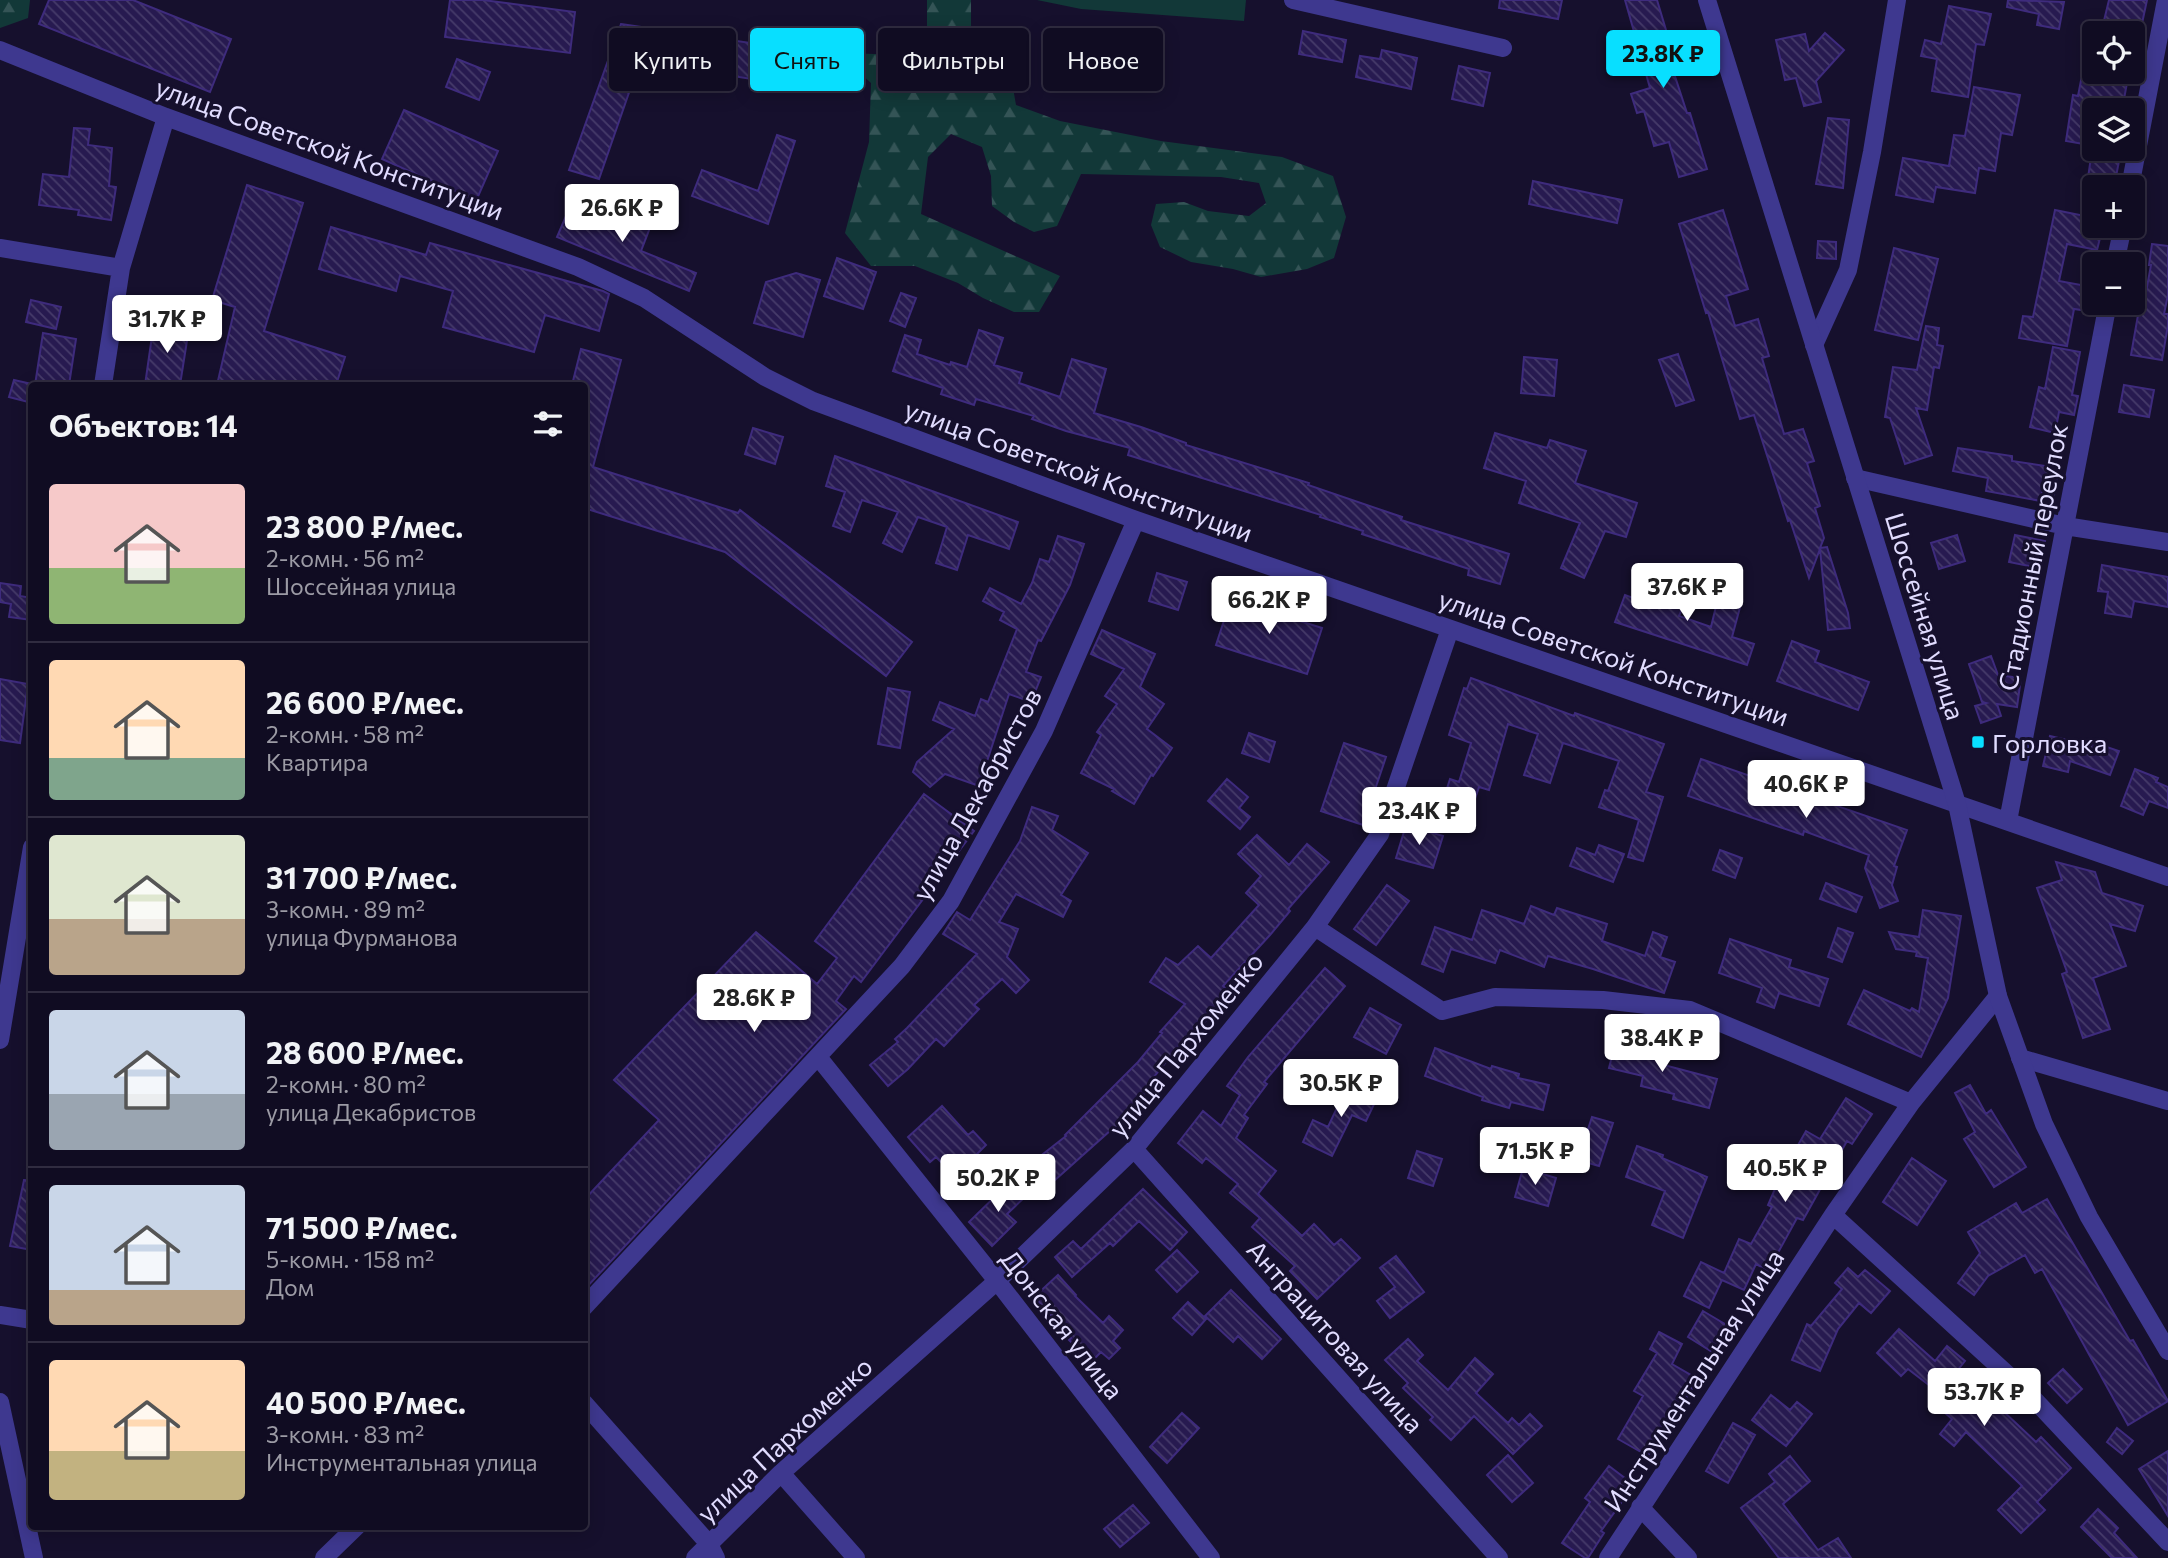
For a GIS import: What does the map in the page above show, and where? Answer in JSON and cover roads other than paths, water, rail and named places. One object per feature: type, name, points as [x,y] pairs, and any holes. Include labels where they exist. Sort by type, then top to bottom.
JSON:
[{"type":"street","points":[[1293,0],[1503,48]]},
{"type":"street","name":"Шоссейная улица","points":[[1707,0],[1957,804],[1998,996],[2044,1124],[2089,1217],[2168,1351]]},
{"type":"street","points":[[1814,345],[1849,270],[1897,0]]},
{"type":"street","points":[[2132,175],[2166,0]]},
{"type":"street","name":"улица Советской Конституции","points":[[0,50],[166,117],[579,267],[644,298],[765,377],[813,401],[1136,520],[2168,877]]},
{"type":"street","points":[[103,382],[121,268],[166,117]]},
{"type":"street","points":[[0,248],[121,268]]},
{"type":"street","name":"Стадионный переулок","points":[[2008,821],[2106,315]]},
{"type":"street","points":[[1854,478],[2065,526],[2168,542]]},
{"type":"street","name":"улица Декабристов","points":[[588,1303],[819,1058],[902,966],[951,901],[1044,731],[1136,520]]},
{"type":"street","name":"улица Пархоменко","points":[[695,1558],[712,1551],[781,1473],[997,1281],[1134,1149],[1315,927],[1380,834],[1450,629]]},
{"type":"street","points":[[0,1041],[28,871]]},
{"type":"street","points":[[1315,927],[1442,1011],[1494,997],[1602,1000],[1690,1010],[1911,1103]]},
{"type":"street","name":"Инструментальная улица","points":[[1608,1558],[1833,1215],[1911,1103],[1998,996]]},
{"type":"street","name":"Донская улица","points":[[819,1058],[997,1281],[1211,1558]]},
{"type":"street","points":[[2020,1058],[2168,1101]]},
{"type":"street","name":"Антрацитовая улица","points":[[1134,1149],[1499,1558]]},
{"type":"street","points":[[1833,1215],[2029,1394],[2168,1542]]},
{"type":"street","points":[[0,1314],[28,1319]]},
{"type":"street","points":[[0,1402],[34,1558]]},
{"type":"street","points":[[588,1408],[712,1551]]},
{"type":"street","points":[[781,1473],[856,1558]]},
{"type":"street","points":[[1640,1507],[1688,1558]]},
{"type":"street","points":[[324,1558],[354,1530]]},
{"type":"place","name":"Горловка","points":[[1978,742]]}]
